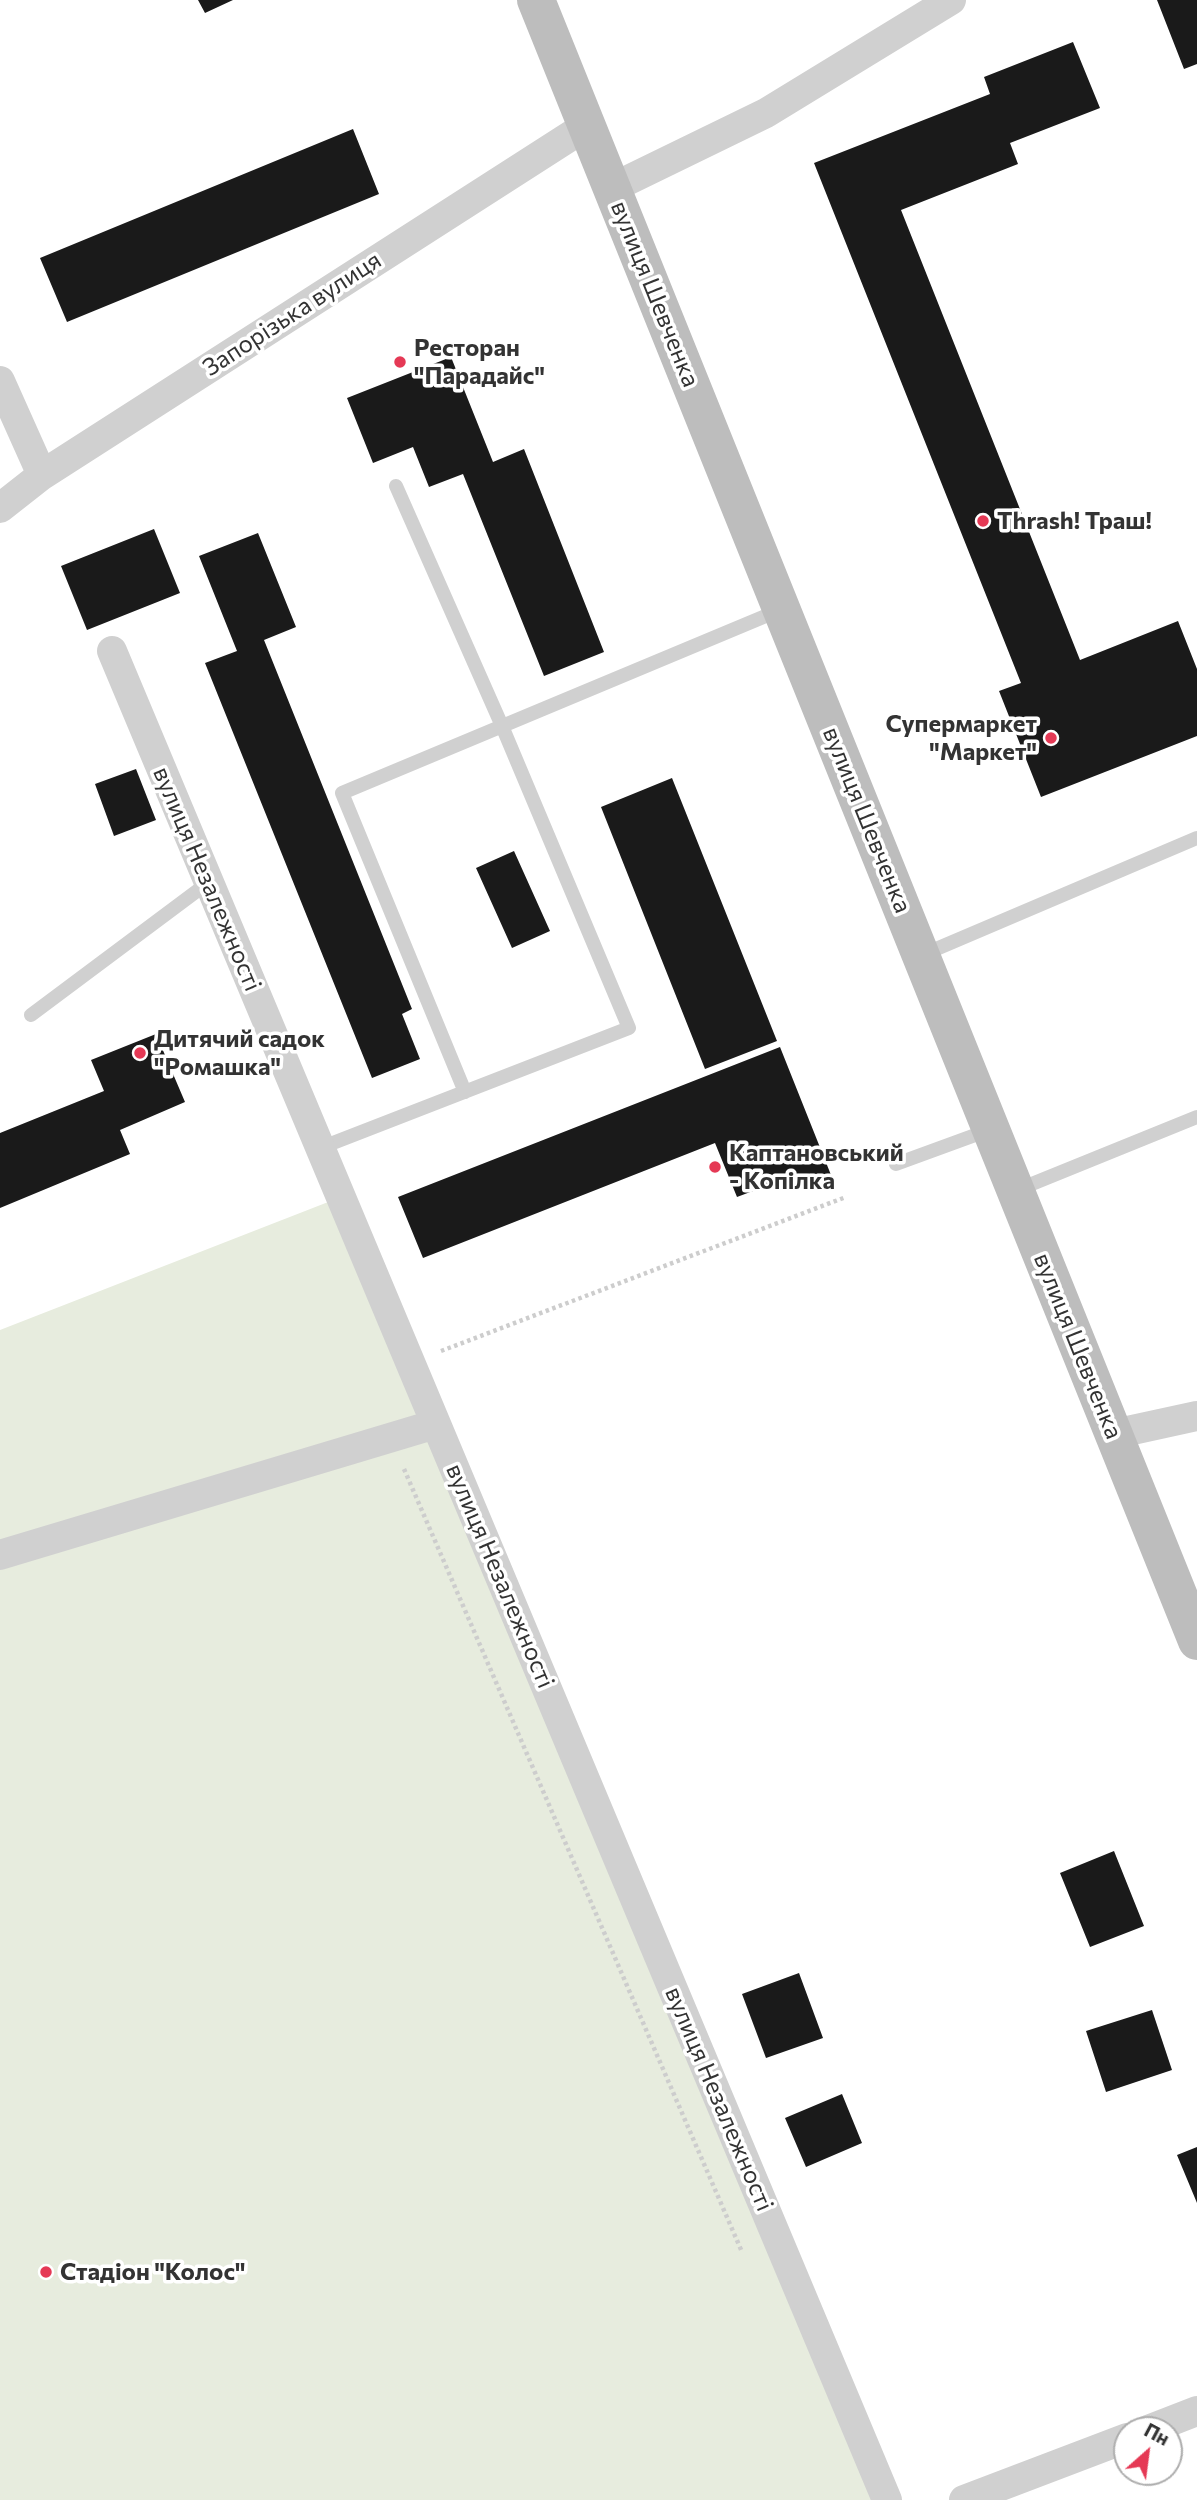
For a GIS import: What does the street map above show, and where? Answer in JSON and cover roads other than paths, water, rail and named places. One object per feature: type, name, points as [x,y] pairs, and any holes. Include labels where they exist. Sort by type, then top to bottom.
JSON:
[{"type":"main road","name":"вулиця Шевченка","points":[[536,0],[1197,1641]]},
{"type":"street","points":[[612,188],[766,113],[951,0]]},
{"type":"street","name":"Запорізька вулиця","points":[[0,508],[42,475],[586,126]]},
{"type":"street","points":[[0,381],[42,475]]},
{"type":"street","name":"вулиця Незалежності","points":[[112,651],[887,2500]]},
{"type":"street","points":[[1114,1434],[1197,1416]]},
{"type":"street","points":[[0,1555],[436,1424]]},
{"type":"street","points":[[964,2500],[1113,2443]]},
{"type":"lane","points":[[320,1148],[629,1028],[502,726],[396,485]]},
{"type":"lane","points":[[465,1092],[342,793],[782,609]]},
{"type":"lane","points":[[921,956],[1197,838]]},
{"type":"lane","points":[[31,1015],[209,882]]},
{"type":"lane","points":[[1016,1191],[1197,1117]]},
{"type":"lane","points":[[896,1164],[991,1129]]},
{"type":"place","name":"Ресторан \"Парадайс\"","points":[[400,362]]},
{"type":"place","name":"Thrash! Траш!","points":[[983,521]]},
{"type":"place","name":"Супермаркет \"Маркет\"","points":[[1051,738]]},
{"type":"place","name":"Дитячий садок \"Ромашка\"","points":[[140,1053]]},
{"type":"place","name":"Каптановський - Копілка","points":[[715,1167]]},
{"type":"place","name":"Стадіон \"Колос\"","points":[[46,2272]]}]
